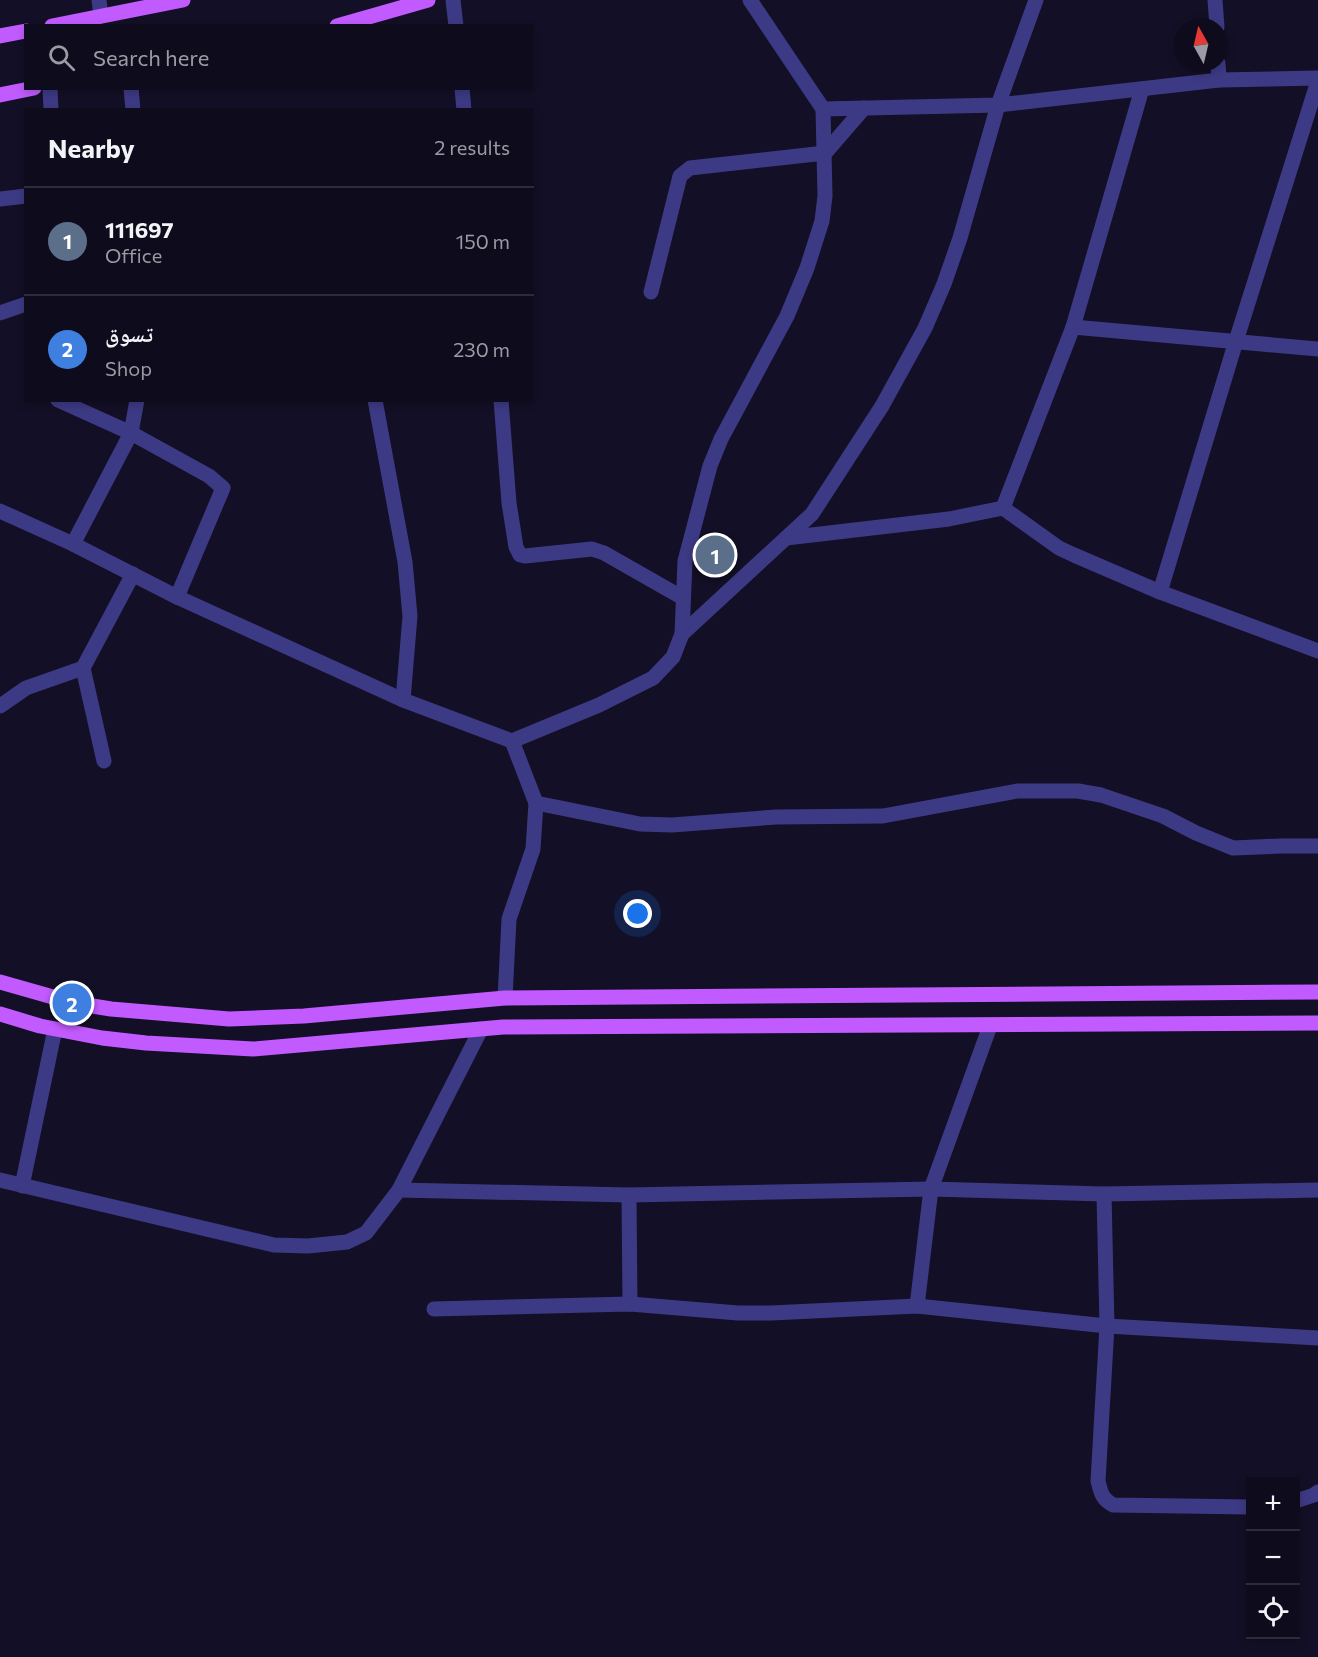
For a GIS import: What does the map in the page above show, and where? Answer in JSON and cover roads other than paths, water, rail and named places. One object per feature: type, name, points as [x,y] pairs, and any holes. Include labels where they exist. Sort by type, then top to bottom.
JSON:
[{"type":"main road","points":[[62,24],[183,0]]},
{"type":"main road","points":[[344,24],[428,0]]},
{"type":"main road","points":[[0,36],[24,31]]},
{"type":"main road","points":[[0,95],[24,90]]},
{"type":"main road","points":[[0,982],[74,1003],[111,1010],[229,1019],[304,1016],[505,998],[1318,992]]},
{"type":"main road","points":[[0,1014],[55,1029],[146,1043],[253,1049],[481,1029],[1318,1023]]},
{"type":"street","points":[[99,0],[101,16]]},
{"type":"street","points":[[453,0],[456,24]]},
{"type":"street","points":[[0,511],[73,544],[177,597],[403,700],[512,741],[599,705],[653,678],[673,657],[682,634],[686,561],[710,466],[721,439],[786,316],[810,259],[822,221],[825,196],[823,109],[750,0]]},
{"type":"street","points":[[682,634],[812,514],[882,406],[925,328],[944,284],[960,238],[998,105],[1036,0]]},
{"type":"street","points":[[1215,0],[1216,18]]},
{"type":"street","points":[[1218,72],[1219,81]]},
{"type":"street","points":[[823,109],[998,105],[1219,81],[1318,80],[1160,592]]},
{"type":"street","points":[[1003,508],[1072,327],[1142,88]]},
{"type":"street","points":[[50,90],[51,108]]},
{"type":"street","points":[[131,90],[133,108]]},
{"type":"street","points":[[462,90],[464,108]]},
{"type":"street","points":[[651,292],[680,176],[690,168],[825,153],[864,108]]},
{"type":"street","points":[[0,199],[24,196]]},
{"type":"street","points":[[0,313],[24,305]]},
{"type":"street","points":[[1072,327],[1318,349]]},
{"type":"street","points":[[62,402],[131,433],[209,476],[223,488],[177,597]]},
{"type":"street","points":[[73,544],[131,433],[137,402]]},
{"type":"street","points":[[375,402],[405,562],[410,616],[403,700]]},
{"type":"street","points":[[501,402],[509,503],[516,547],[520,555],[592,549],[604,553],[683,598]]},
{"type":"street","points":[[786,538],[949,519],[1003,508],[1059,548],[1160,592],[1318,651]]},
{"type":"street","points":[[104,761],[83,668],[133,574]]},
{"type":"street","points":[[0,706],[26,688],[83,668]]},
{"type":"street","points":[[505,998],[509,918],[533,849],[536,803],[512,741]]},
{"type":"street","points":[[536,803],[640,824],[672,825],[776,817],[883,816],[1017,791],[1078,791],[1101,795],[1163,816],[1233,848],[1318,846]]},
{"type":"street","points":[[917,1306],[931,1189],[990,1026]]},
{"type":"street","points":[[22,1186],[55,1029]]},
{"type":"street","points":[[0,1180],[274,1245],[308,1246],[347,1242],[366,1233],[399,1190],[481,1029]]},
{"type":"street","points":[[399,1190],[629,1195],[931,1189],[1104,1194],[1318,1191]]},
{"type":"street","points":[[1104,1194],[1107,1326],[1098,1481],[1104,1500],[1113,1505],[1246,1507]]},
{"type":"street","points":[[629,1195],[630,1304]]},
{"type":"street","points":[[434,1309],[630,1304],[738,1313],[917,1306],[1107,1326],[1318,1338]]},
{"type":"street","points":[[1300,1499],[1318,1492]]},
{"type":"place","name":"111697","points":[[715,555]]},
{"type":"place","name":"تسوق","points":[[72,1003]]}]
